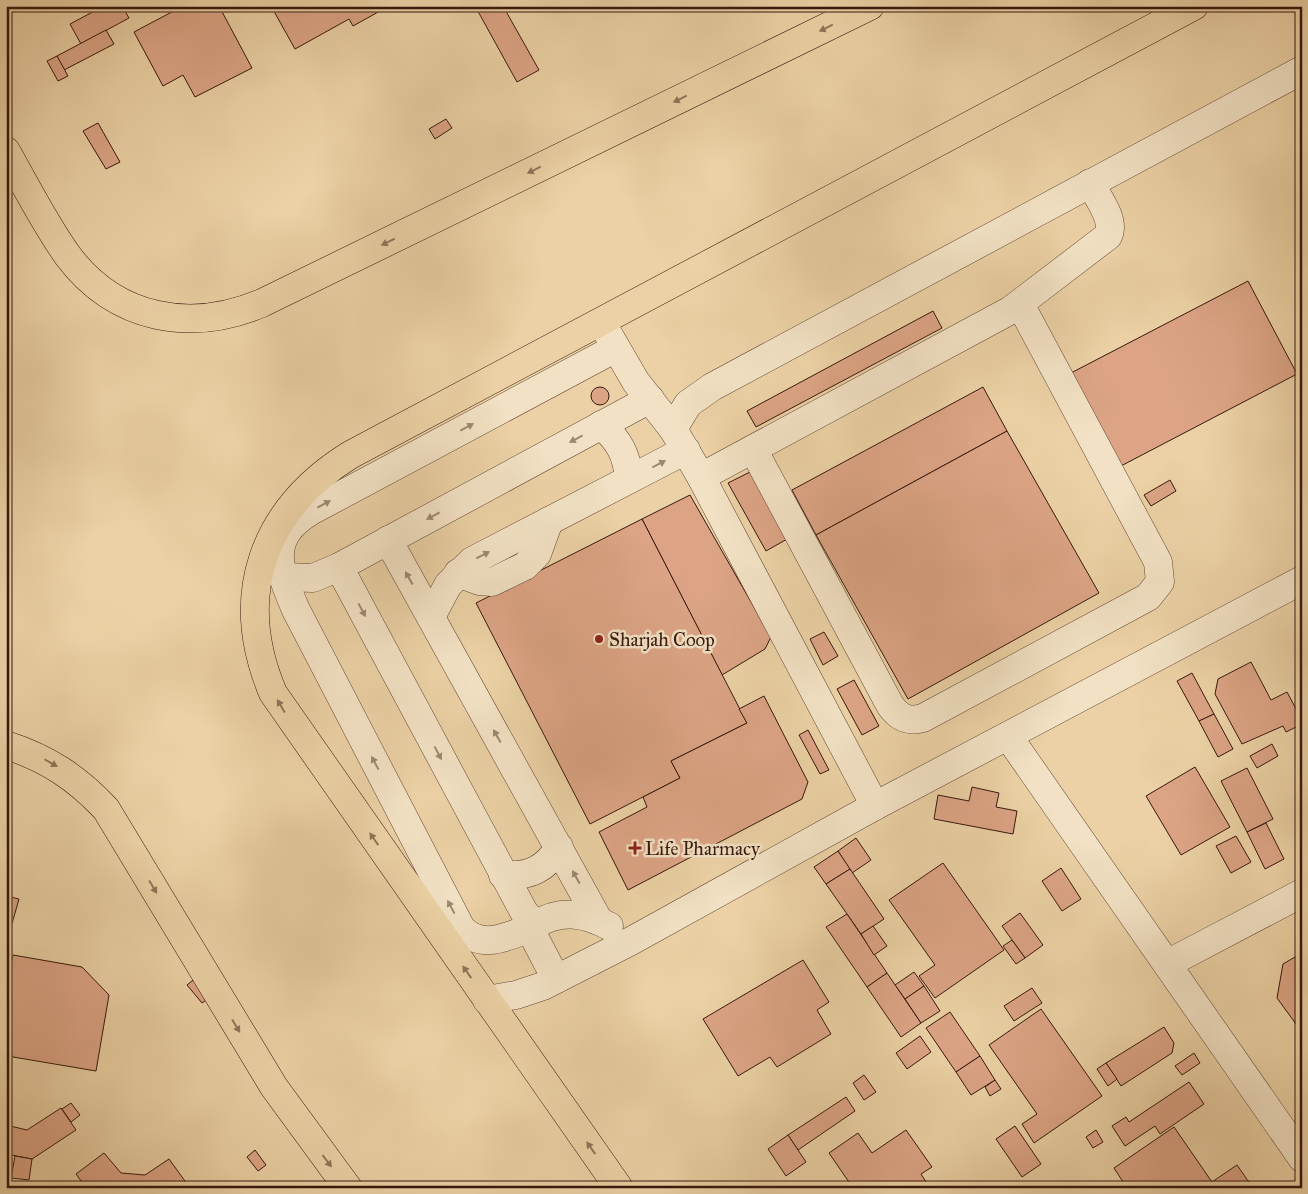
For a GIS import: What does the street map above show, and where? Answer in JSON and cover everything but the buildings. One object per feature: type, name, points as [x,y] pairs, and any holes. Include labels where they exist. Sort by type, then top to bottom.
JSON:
[{"type":"main road","points":[[6,151],[68,255],[98,286],[116,299],[156,315],[178,319],[221,317],[262,303],[870,6]]},
{"type":"main road","points":[[619,1188],[273,693],[264,672],[255,627],[257,582],[262,560],[282,517],[312,482],[330,467],[1194,6]]},
{"type":"main road","points":[[6,745],[51,763],[90,791],[106,809],[120,829],[252,1053],[308,1135],[348,1188]]},
{"type":"street","points":[[431,617],[448,585],[472,561],[629,479],[679,440],[688,404],[712,386],[1302,70]]},
{"type":"street","points":[[701,477],[1020,304],[1108,236],[1110,220],[1090,183]]},
{"type":"street","points":[[753,449],[890,705],[896,714],[904,719],[913,721],[923,718],[1148,597],[1160,582],[1158,562],[1020,304]]},
{"type":"street","points":[[602,323],[636,382],[679,440],[701,477],[875,806]]},
{"type":"street","points":[[616,348],[304,515],[293,523],[280,543],[278,555],[283,577],[296,610],[461,928],[468,935],[486,941],[534,926],[544,918],[577,914],[599,920],[631,941]]},
{"type":"street","points":[[296,610],[310,593],[334,582],[388,540],[650,399]]},
{"type":"street","points":[[601,426],[619,444],[628,466],[629,479]]},
{"type":"street","points":[[388,540],[599,920]]},
{"type":"street","points":[[283,577],[313,578],[342,574]]},
{"type":"street","points":[[342,574],[503,875],[534,926]]},
{"type":"street","points":[[488,1000],[516,995],[549,983],[631,941],[875,806],[1302,580]]},
{"type":"street","points":[[1008,736],[1302,1158]]},
{"type":"street","points":[[503,875],[517,876],[542,868],[552,859],[559,847]]},
{"type":"street","points":[[1168,964],[1302,893]]},
{"type":"street","points":[[534,926],[532,933],[549,983]]},
{"type":"street","points":[[512,1035],[519,1017],[529,1000],[549,983]]},
{"type":"place","name":"Sharjah Coop","points":[[599,639]]},
{"type":"place","name":"Life Pharmacy","points":[[635,848]]}]
